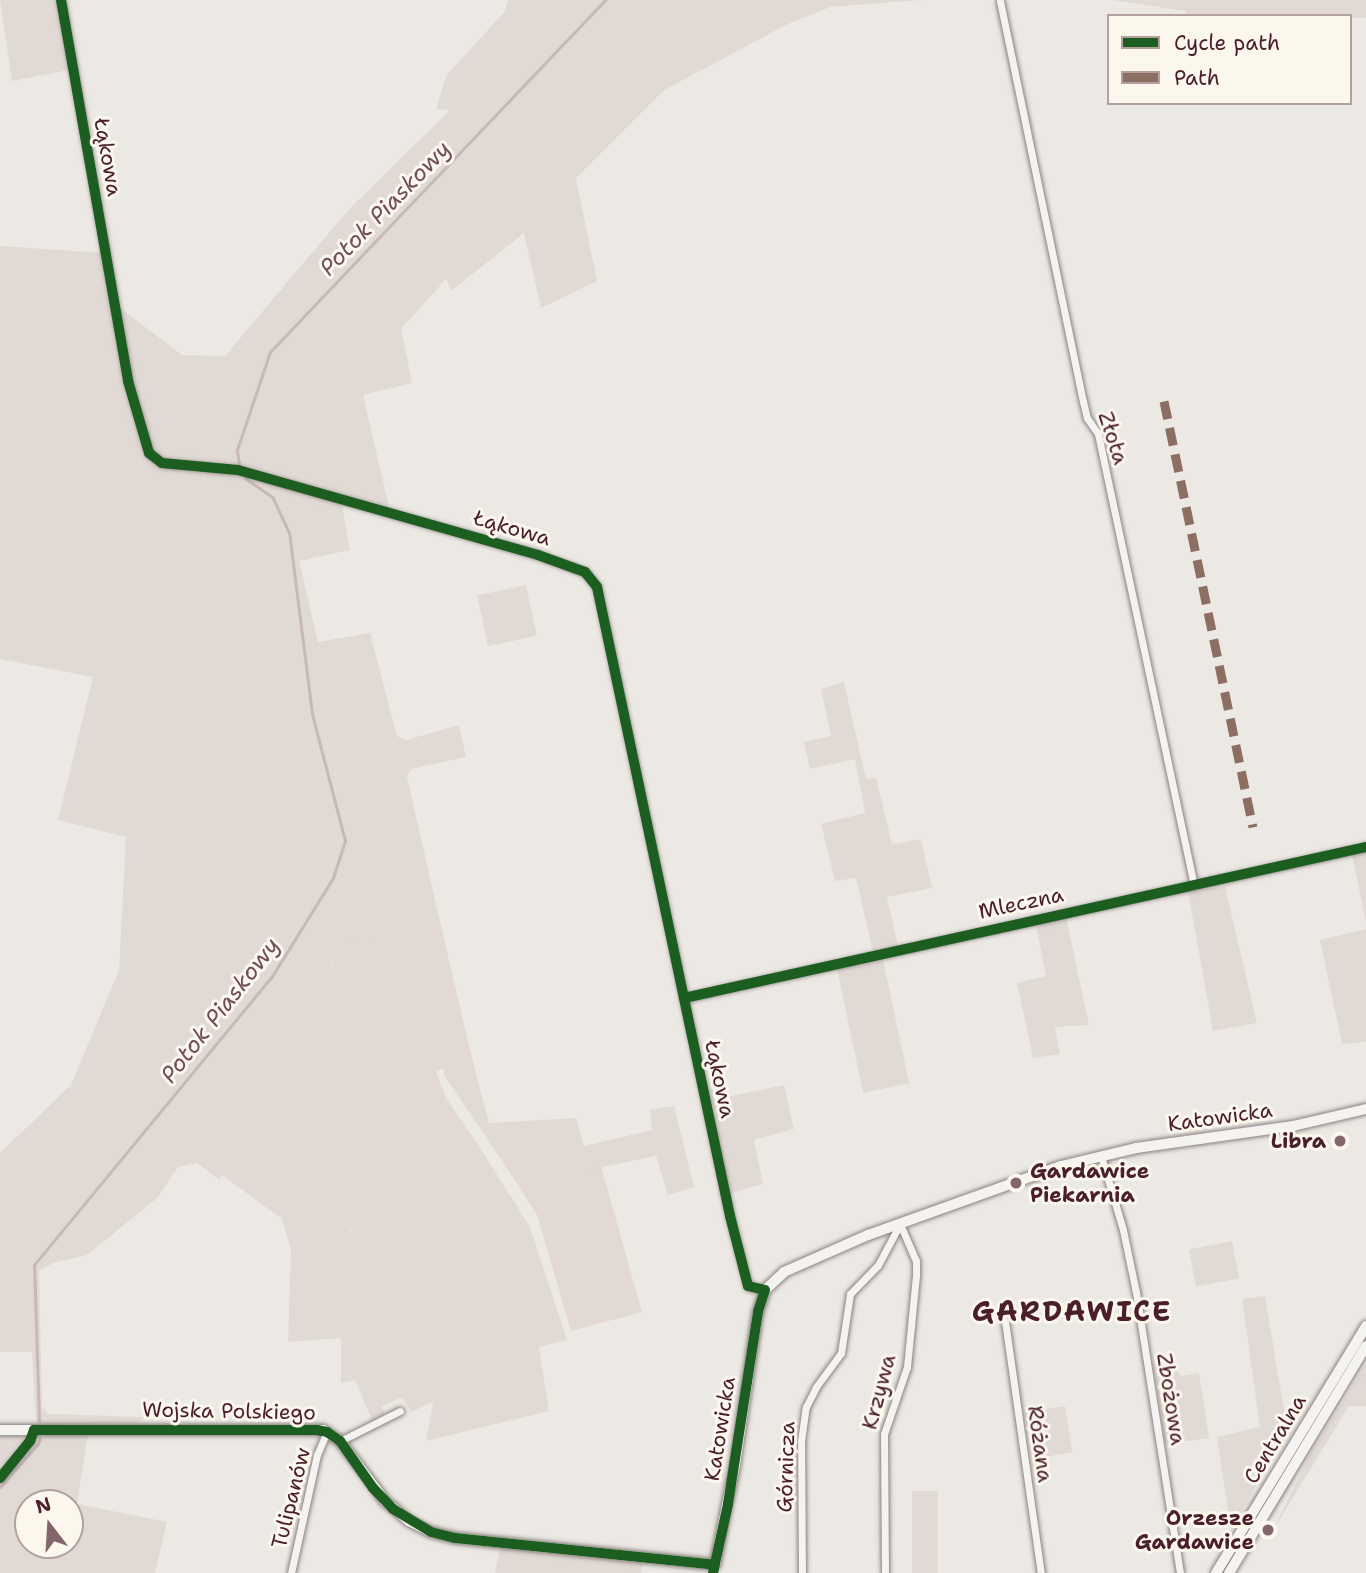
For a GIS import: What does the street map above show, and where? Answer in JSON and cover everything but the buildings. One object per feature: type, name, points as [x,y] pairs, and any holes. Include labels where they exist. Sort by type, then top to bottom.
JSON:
[{"type":"main road","name":"Centralna","points":[[1216,1573],[1366,1326]]},
{"type":"main road","name":"Centralna","points":[[1229,1573],[1366,1346]]},
{"type":"street","name":"Łąkowa","points":[[61,0],[128,381],[149,453],[162,463],[238,470],[538,555],[585,572],[597,587],[740,1258],[748,1286],[765,1290]]},
{"type":"street","name":"Złota","points":[[1000,2],[1083,401],[1087,418],[1098,434],[1194,886]]},
{"type":"street","name":"Mleczna","points":[[684,998],[1366,848]]},
{"type":"street","name":"Katowicka","points":[[714,1569],[735,1465],[758,1312],[765,1290],[773,1280],[795,1266],[900,1224],[1101,1156],[1293,1126],[1366,1109]]},
{"type":"street","name":"Zbożowa","points":[[1101,1156],[1136,1292],[1180,1570]]},
{"type":"street","name":"Górnicza","points":[[802,1573],[801,1441],[806,1407],[816,1387],[841,1353],[850,1294],[878,1265],[900,1224]]},
{"type":"street","name":"Krzywa","points":[[885,1573],[884,1434],[907,1367],[916,1276],[916,1261],[900,1224]]},
{"type":"street","name":"Różana","points":[[1005,1321],[1041,1573]]},
{"type":"street","points":[[340,1440],[400,1411]]},
{"type":"street","name":"Wojska Polskiego","points":[[0,1430],[327,1432],[340,1440],[385,1501],[409,1521],[431,1532],[455,1538],[714,1569]]},
{"type":"street","points":[[0,1478],[30,1441],[34,1430]]},
{"type":"street","name":"Tulipanów","points":[[291,1573],[317,1455],[327,1432]]},
{"type":"shaded area","points":[[0,0],[57,0],[69,70],[12,81]]},
{"type":"shaded area","points":[[508,0],[921,0],[830,7],[788,24],[664,90],[576,178],[597,281],[541,308],[524,233],[451,291],[446,279],[401,329],[412,383],[363,395],[389,507],[340,494],[350,550],[299,561],[318,642],[370,633],[397,736],[406,740],[459,725],[466,757],[411,769],[407,777],[441,926],[327,947],[366,1081],[334,1091],[343,1229],[349,1228],[357,1240],[482,1151],[530,1227],[567,1340],[539,1347],[549,1411],[426,1441],[433,1402],[411,1412],[402,1397],[382,1407],[385,1414],[372,1420],[355,1380],[341,1383],[341,1338],[288,1342],[291,1250],[282,1219],[222,1175],[219,1180],[197,1163],[178,1167],[157,1198],[87,1255],[53,1263],[39,1271],[42,1407],[49,1414],[144,1417],[138,1423],[36,1425],[32,1352],[0,1352],[0,1153],[71,1085],[119,970],[126,837],[58,820],[93,677],[0,659],[0,246],[105,253],[135,414],[119,307],[182,355],[225,356],[349,209],[450,110],[436,109],[446,76],[505,11]]},
{"type":"shaded area","points":[[1112,0],[1366,0],[1366,18],[1352,18],[1352,14],[1186,14],[1185,11]]},
{"type":"shaded area","points":[[526,585],[537,636],[488,646],[477,595]]},
{"type":"shaded area","points":[[844,682],[866,779],[876,778],[892,844],[921,839],[932,888],[887,897],[898,946],[873,951],[856,878],[835,881],[821,824],[865,813],[855,759],[810,769],[804,742],[831,736],[821,689]]},
{"type":"shaded area","points":[[1366,852],[1366,922],[1352,855]]},
{"type":"shaded area","points":[[1225,887],[1257,1023],[1213,1031],[1188,891]]},
{"type":"shaded area","points":[[1066,917],[1089,1025],[1055,1027],[1060,1054],[1033,1058],[1017,983],[1046,976],[1036,924]]},
{"type":"shaded area","points":[[441,926],[472,1058],[436,1071],[446,1098],[482,1151],[357,1240],[350,1228],[343,1230],[334,1091],[366,1081],[327,946]]},
{"type":"shaded area","points":[[1366,929],[1366,1042],[1342,1044],[1320,940]]},
{"type":"shaded area","points":[[883,960],[909,1083],[863,1093],[837,970]]},
{"type":"shaded area","points":[[472,1058],[489,1123],[576,1118],[584,1146],[652,1130],[650,1110],[674,1106],[694,1187],[668,1195],[656,1156],[578,1172],[567,1140],[501,1159],[445,1077],[443,1068]]},
{"type":"shaded area","points":[[784,1085],[794,1129],[754,1140],[763,1184],[728,1194],[709,1090],[724,1088],[727,1097]]},
{"type":"shaded area","points":[[567,1140],[578,1172],[601,1166],[642,1312],[571,1331],[537,1215],[501,1159]]},
{"type":"shaded area","points":[[1232,1241],[1239,1278],[1196,1287],[1189,1249]]},
{"type":"shaded area","points":[[1265,1296],[1287,1429],[1231,1531],[1217,1437],[1260,1427],[1242,1299]]},
{"type":"shaded area","points":[[1154,1364],[1175,1367],[1181,1376],[1199,1373],[1209,1438],[1165,1444]]},
{"type":"shaded area","points":[[1366,1364],[1366,1406],[1349,1406],[1272,1532],[1310,1455]]},
{"type":"shaded area","points":[[1065,1406],[1072,1452],[1032,1459],[1025,1412]]},
{"type":"shaded area","points":[[88,1434],[79,1489],[14,1489],[14,1559],[84,1559],[84,1505],[167,1522],[155,1573],[0,1573],[0,1483],[37,1440],[48,1435]]},
{"type":"shaded area","points":[[0,1435],[25,1437],[0,1470]]},
{"type":"shaded area","points":[[912,1491],[938,1491],[938,1573],[912,1573]]},
{"type":"shaded area","points":[[500,1548],[643,1561],[641,1573],[495,1573]]},
{"type":"waterway","name":"Potok Piaskowy","points":[[239,465],[237,450],[270,352],[605,0]]},
{"type":"waterway","name":"Potok Piaskowy","points":[[39,1421],[34,1265],[271,978],[333,878],[345,841],[312,714],[289,533],[273,498],[246,479]]},
{"type":"waterway","name":"Potok Piaskowy","points":[[0,1487],[38,1444],[40,1438]]},
{"type":"marked path","points":[[1164,401],[1253,827]]},
{"type":"cycle path","points":[[61,0],[128,381],[149,453],[162,463],[238,470],[538,555],[585,572],[597,587],[730,1216],[748,1286],[765,1290],[758,1312],[728,1504],[713,1573]]},
{"type":"cycle path","points":[[684,998],[1366,847]]},
{"type":"cycle path","points":[[0,1478],[30,1441],[34,1430],[317,1430],[327,1432],[340,1441],[373,1488],[393,1509],[431,1532],[455,1538],[715,1565]]},
{"type":"place","name":"Libra","points":[[1340,1141]]},
{"type":"place","name":"Gardawice Piekarnia","points":[[1016,1183]]},
{"type":"place","name":"Orzesze Gardawice","points":[[1268,1530]]},
{"type":"district","name":"GARDAWICE","points":[[1072,1311]]}]
